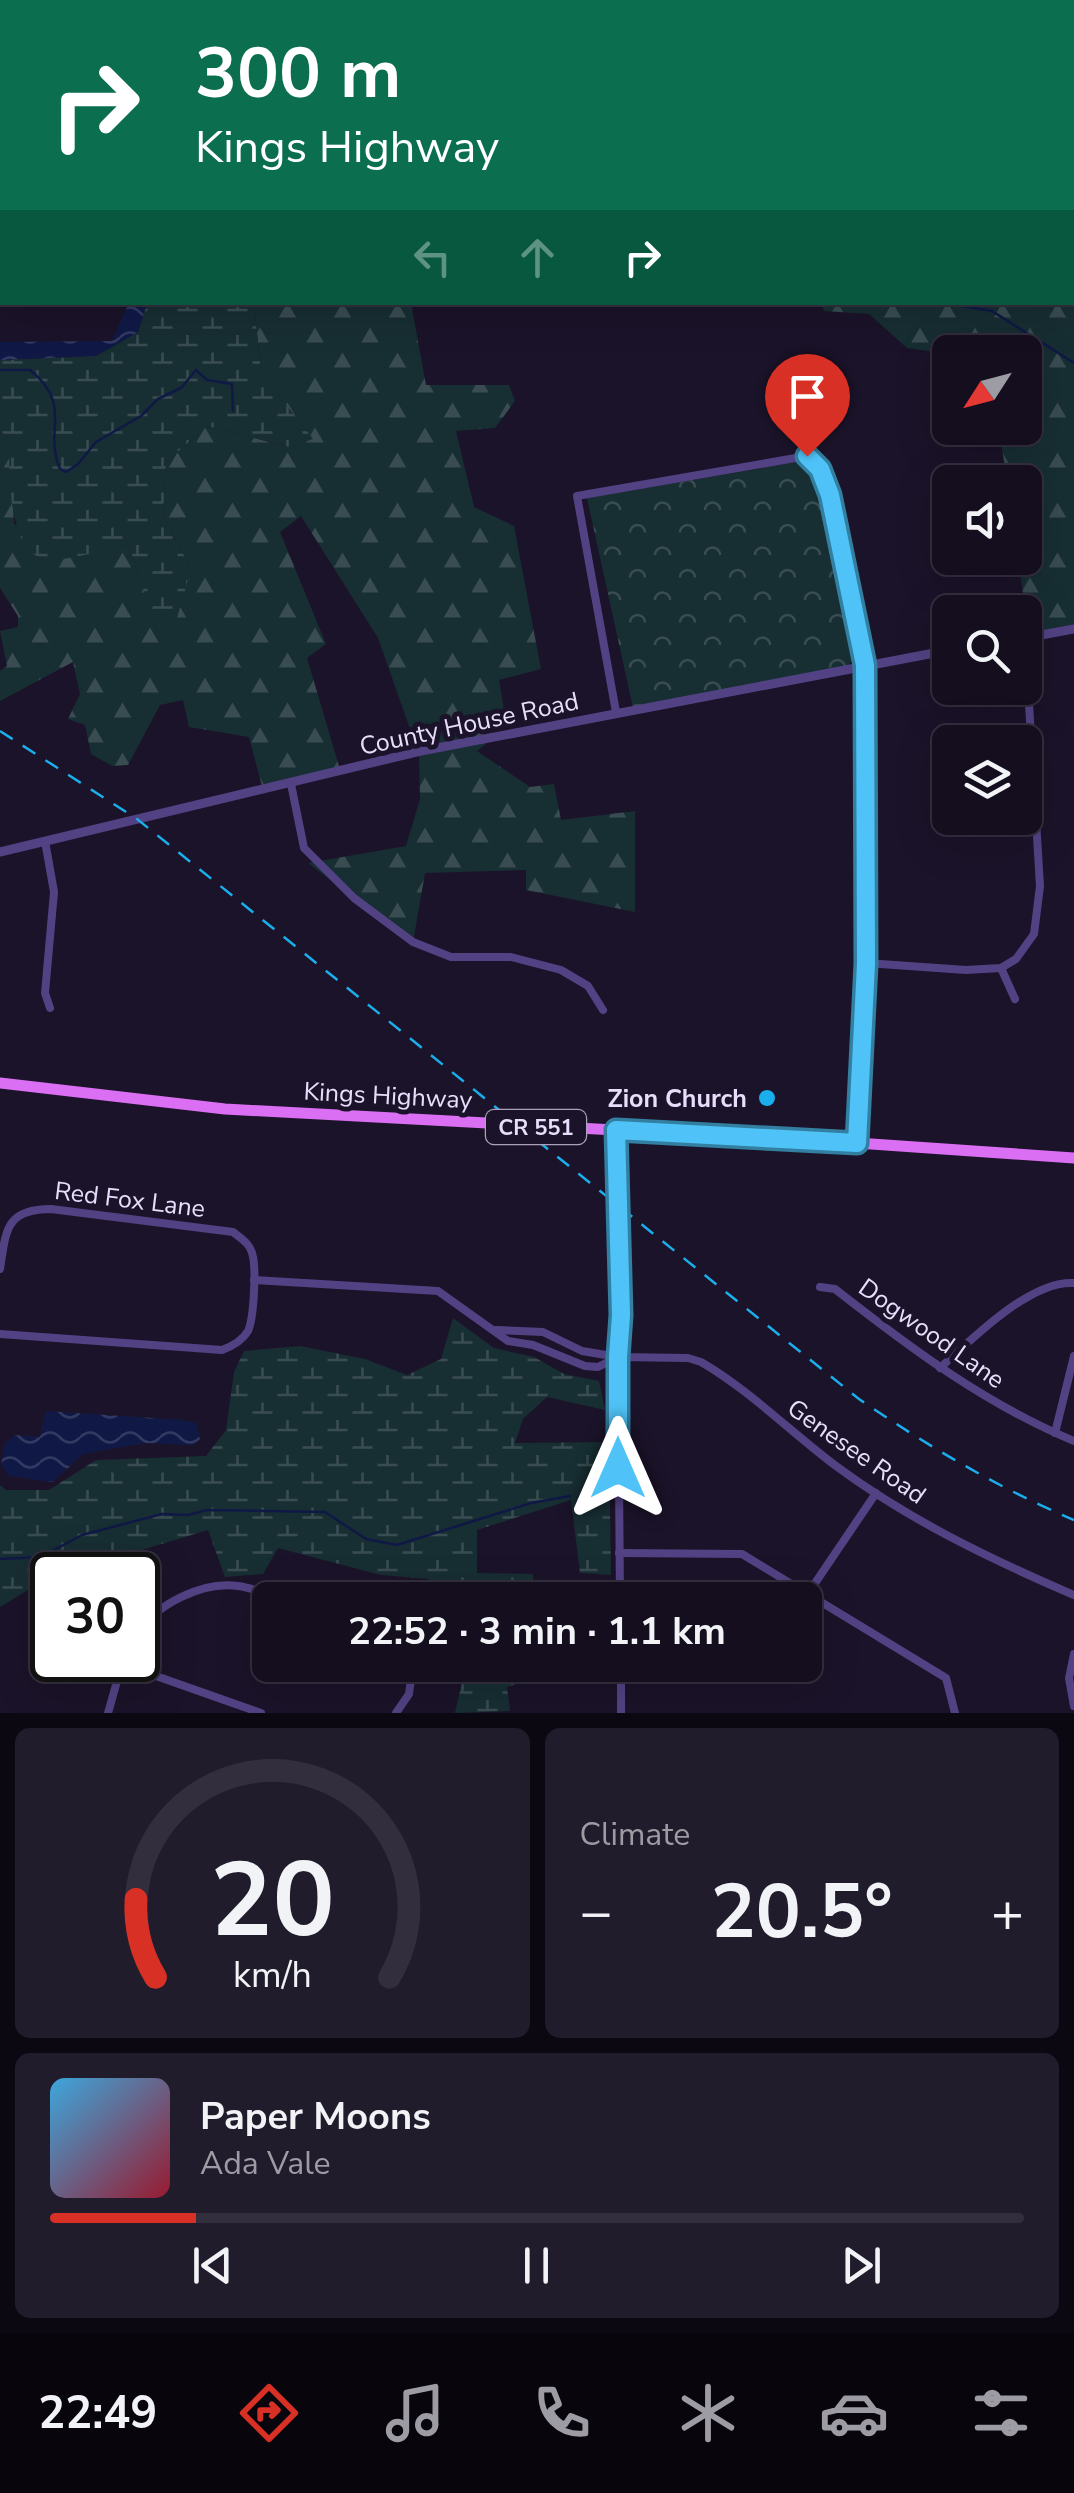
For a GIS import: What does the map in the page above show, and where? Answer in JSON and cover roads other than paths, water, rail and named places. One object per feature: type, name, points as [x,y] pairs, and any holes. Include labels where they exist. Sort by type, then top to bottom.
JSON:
[{"type":"main road","name":"Kings Highway","points":[[0,1083],[226,1109],[1074,1158]]},
{"type":"street","points":[[616,712],[577,496],[807,456],[820,469],[830,495],[865,665],[866,964],[857,1143]]},
{"type":"street","points":[[1042,635],[1074,629]]},
{"type":"street","name":"County House Road","points":[[0,852],[421,751],[932,653]]},
{"type":"street","points":[[866,964],[966,970],[1001,968],[1016,959],[1034,934],[1040,886],[1029,705]]},
{"type":"street","points":[[290,784],[304,848],[354,898],[413,942],[451,956],[511,957],[561,970],[588,986],[603,1010]]},
{"type":"street","points":[[45,841],[54,892],[45,993],[50,1008]]},
{"type":"street","points":[[1001,968],[1015,999]]},
{"type":"street","points":[[616,1130],[621,1315],[619,1582]]},
{"type":"street","name":"Red Fox Lane","points":[[0,1269],[11,1223],[29,1208],[233,1232],[246,1242],[253,1255],[254,1280],[251,1326],[238,1342],[222,1350],[0,1334]]},
{"type":"street","points":[[254,1280],[438,1291],[508,1341],[533,1345],[585,1366],[598,1367],[618,1357]]},
{"type":"street","points":[[940,1368],[997,1319],[1038,1292],[1052,1284],[1074,1283]]},
{"type":"street","name":"Dogwood Lane","points":[[820,1287],[834,1289],[940,1368],[1074,1441]]},
{"type":"street","points":[[496,1330],[542,1332],[582,1350],[618,1357]]},
{"type":"street","points":[[1055,1433],[1074,1356]]},
{"type":"street","name":"Genesee Road","points":[[618,1357],[688,1358],[701,1362],[876,1493],[954,1540],[1074,1595]]},
{"type":"street","points":[[816,1582],[876,1493]]},
{"type":"street","points":[[618,1553],[736,1552],[786,1582]]},
{"type":"street","points":[[160,1610],[182,1596],[204,1590],[238,1586],[252,1590]]},
{"type":"street","points":[[822,1604],[946,1678],[955,1713]]},
{"type":"street","points":[[1074,1654],[1068,1678],[1074,1706]]},
{"type":"street","points":[[160,1676],[262,1713]]},
{"type":"street","points":[[108,1713],[117,1682]]},
{"type":"street","points":[[396,1713],[409,1694],[411,1682]]},
{"type":"street","points":[[620,1713],[621,1682]]},
{"type":"water","points":[[128,305],[146,305],[138,332],[96,356],[0,360],[0,342],[112,341]]},
{"type":"water","points":[[46,1411],[183,1420],[196,1423],[200,1440],[192,1445],[146,1443],[83,1454],[53,1482],[9,1476],[1,1465],[5,1443],[15,1435],[40,1437]]},
{"type":"waterway","points":[[956,305],[992,311],[1074,363]]},
{"type":"waterway","points":[[0,370],[30,370],[51,395],[56,455],[60,469],[66,472],[96,442],[141,416],[158,399],[181,388],[196,370],[207,380],[232,384],[233,411]]},
{"type":"waterway","points":[[0,1559],[41,1557],[82,1535],[162,1514],[188,1515],[207,1510],[325,1512],[366,1539],[397,1545],[531,1503],[570,1496]]},
{"type":"railway","points":[[0,731],[137,819],[859,1399],[963,1465],[1074,1520]]},
{"type":"place","name":"Zion Church","points":[[767,1098]]}]
